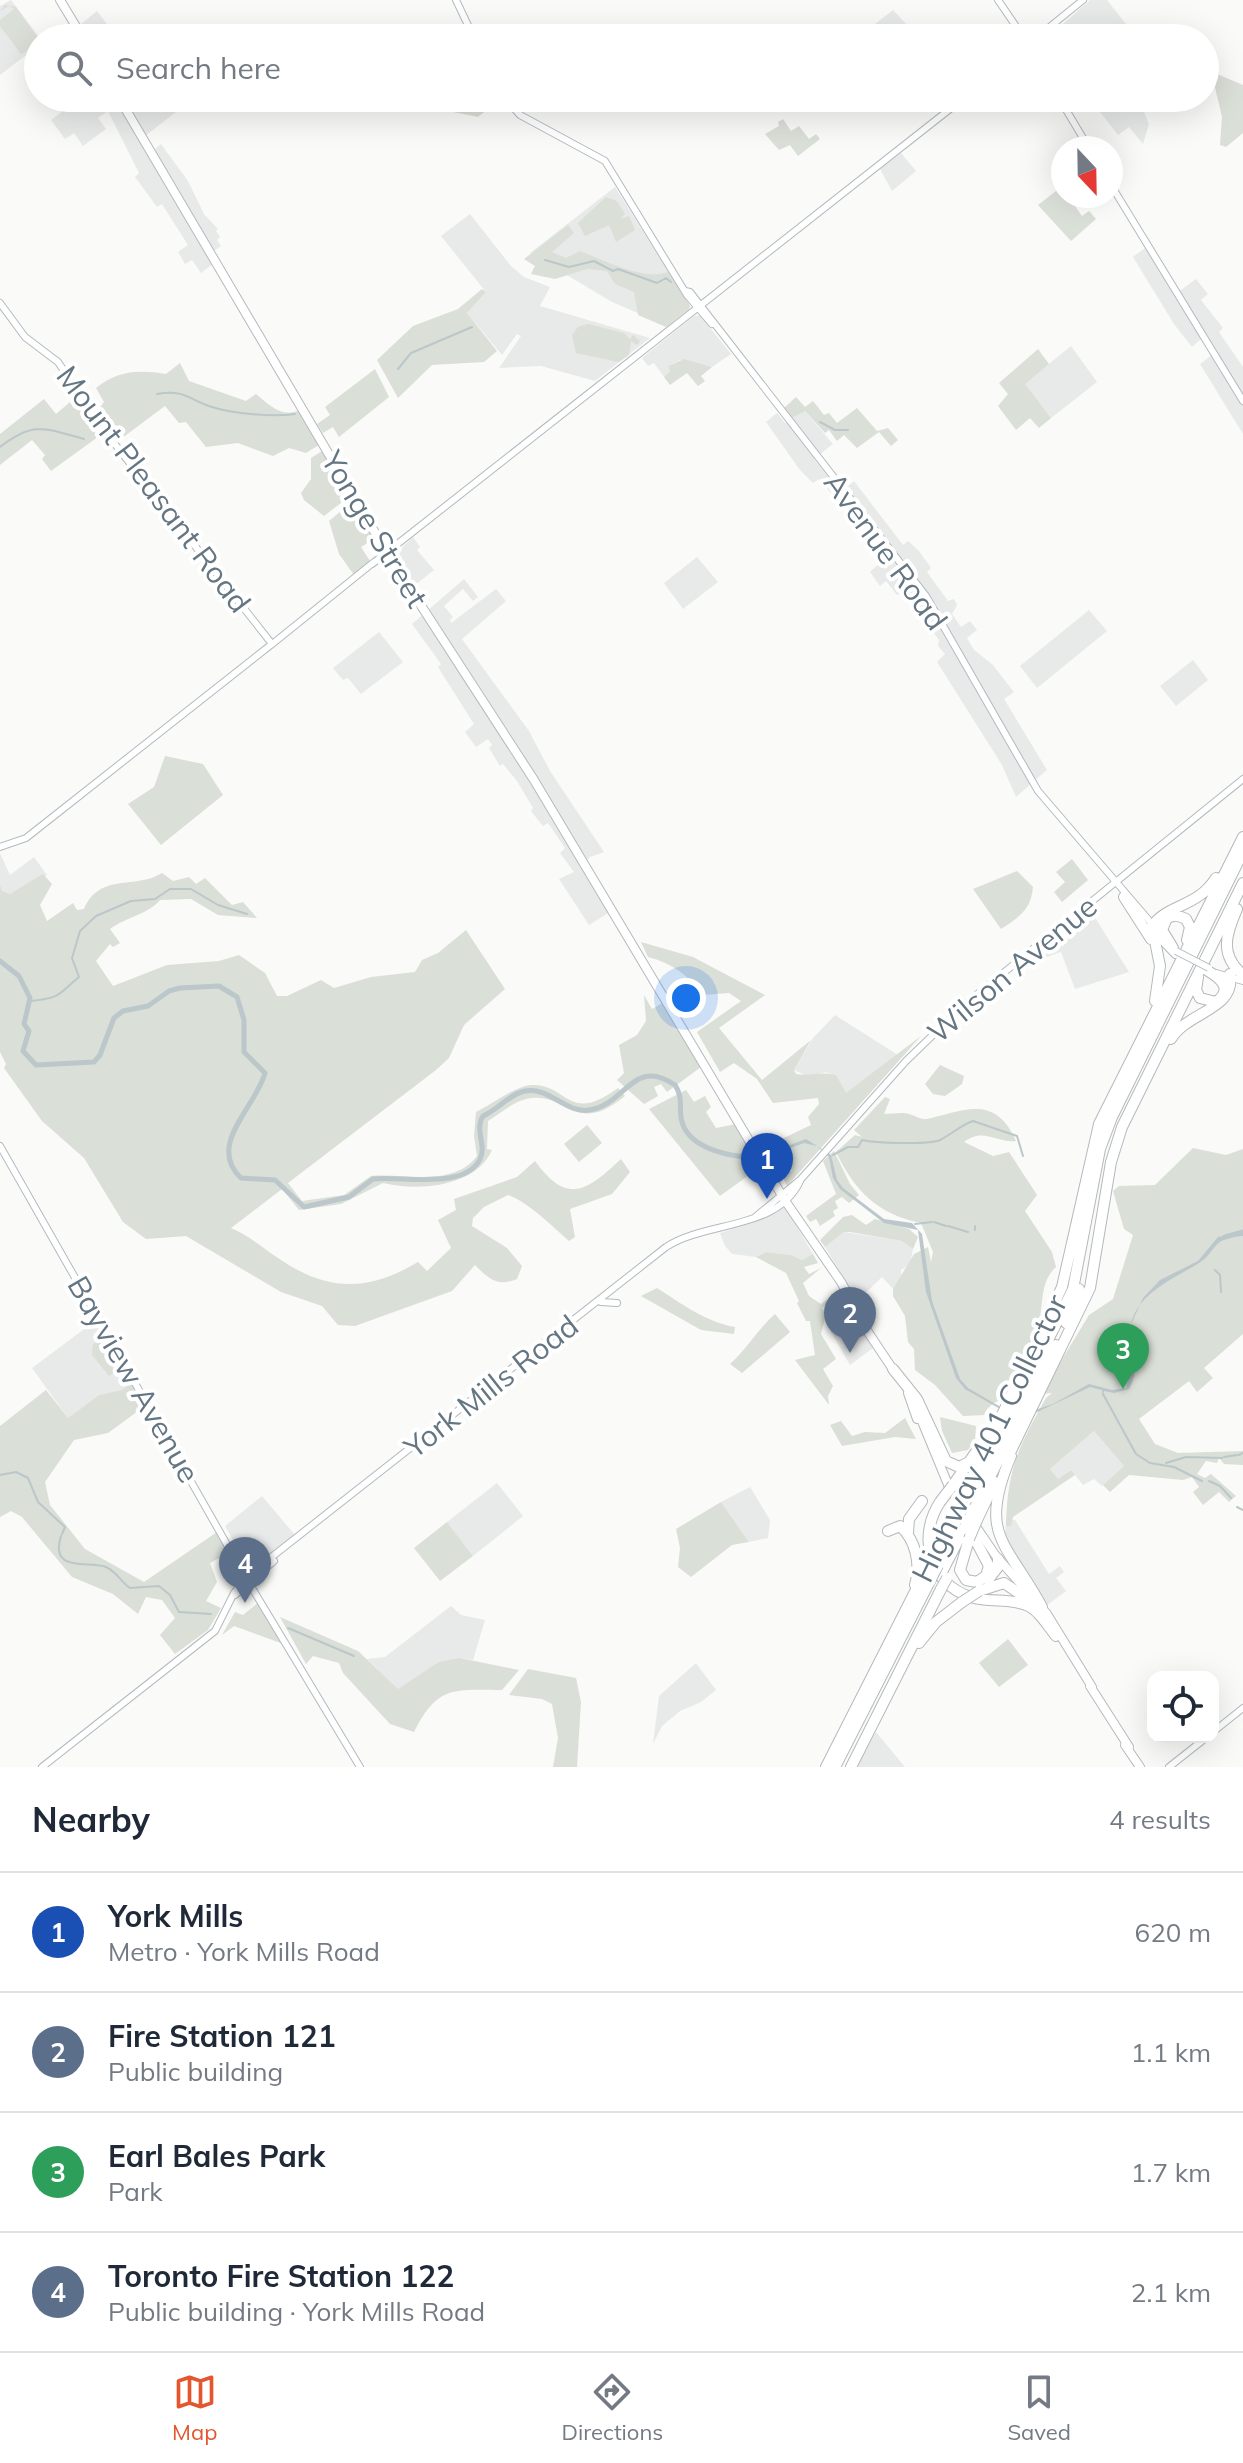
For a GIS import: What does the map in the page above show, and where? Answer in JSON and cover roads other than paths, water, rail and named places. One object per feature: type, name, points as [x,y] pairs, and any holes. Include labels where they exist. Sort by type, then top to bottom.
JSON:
[{"type":"highway","name":"Highway 401 Collector","points":[[992,1462],[1016,1442],[1063,1321],[1068,1265],[1099,1124],[1138,1044],[1176,953],[1239,853],[1243,837]]},
{"type":"highway","points":[[1138,1044],[1158,992],[1160,966],[1152,927],[1163,915],[1202,897],[1239,853]]},
{"type":"highway","points":[[1063,1321],[1073,1289],[1105,1133],[1239,853]]},
{"type":"highway","points":[[1075,1304],[1113,1130],[1243,866]]},
{"type":"highway","name":"Highway 401 Collector","points":[[851,1767],[937,1574],[992,1462],[1022,1376],[1063,1321],[1094,1268],[1103,1202],[1117,1140],[1149,1070],[1207,967],[1243,883]]},
{"type":"highway","points":[[1149,1070],[1185,1021],[1225,999],[1238,977],[1226,949],[1227,933],[1243,895]]},
{"type":"highway","points":[[1124,897],[1154,943]]},
{"type":"highway","points":[[835,1767],[966,1520],[1063,1321],[1075,1304],[1089,1268],[1103,1202]]},
{"type":"highway","points":[[1073,1289],[1079,1207]]},
{"type":"highway","points":[[893,1369],[917,1399],[946,1461],[959,1467],[992,1462]]},
{"type":"highway","points":[[992,1462],[953,1485],[940,1502],[931,1517],[927,1539],[931,1560],[942,1579],[970,1597],[1031,1607],[1056,1636]]},
{"type":"highway","points":[[992,1462],[998,1535],[1042,1607]]},
{"type":"highway","points":[[902,1617],[919,1567],[908,1535],[909,1519],[922,1501]]},
{"type":"highway","points":[[966,1520],[988,1563],[986,1576],[976,1582],[966,1580],[959,1569],[966,1520]]},
{"type":"highway","points":[[888,1531],[900,1526],[908,1535]]},
{"type":"highway","points":[[978,1591],[998,1562]]},
{"type":"highway","name":"Highway 401 Collector","points":[[826,1767],[902,1617],[937,1574]]},
{"type":"highway","points":[[843,1767],[937,1574]]},
{"type":"highway","points":[[863,1742],[921,1641],[936,1622],[978,1591],[1004,1583],[1029,1600]]},
{"type":"main road","points":[[60,0],[75,24]]},
{"type":"main road","points":[[456,0],[467,24]]},
{"type":"main road","points":[[998,0],[1013,24]]},
{"type":"main road","points":[[1055,24],[1083,0]]},
{"type":"main road","name":"Yonge Street","points":[[127,112],[387,553],[534,780],[908,1393],[949,1487],[998,1562],[1042,1607],[1142,1767]]},
{"type":"main road","name":"Avenue Road","points":[[517,112],[602,158],[685,291],[926,596],[1034,785],[1152,927]]},
{"type":"main road","points":[[0,847],[26,838],[946,112]]},
{"type":"main road","points":[[1067,112],[1082,136]]},
{"type":"main road","points":[[1123,205],[1243,401]]},
{"type":"main road","name":"Mount Pleasant Road","points":[[0,303],[25,337],[56,360],[118,448],[272,644]]},
{"type":"main road","points":[[262,631],[262,650]]},
{"type":"main road","points":[[252,660],[272,644]]},
{"type":"main road","name":"Wilson Avenue","points":[[785,1195],[933,1034],[1243,779]]},
{"type":"main road","name":"Avenue Road","points":[[1115,882],[1124,897],[1176,953],[1238,977]]},
{"type":"main road","name":"Bayview Avenue","points":[[0,1146],[360,1767]]},
{"type":"main road","name":"York Mills Road","points":[[42,1767],[215,1631],[235,1595],[250,1578],[669,1245],[703,1230],[751,1219],[785,1195]]},
{"type":"main road","points":[[599,1302],[617,1303],[610,1293]]},
{"type":"main road","name":"Yonge Street","points":[[908,1393],[934,1468],[966,1520],[1092,1687]]},
{"type":"main road","points":[[1219,1727],[1243,1708]]},
{"type":"main road","points":[[1169,1767],[1199,1743]]},
{"type":"waterway","points":[[545,260],[569,267],[594,261],[613,271],[618,269],[657,283],[666,278],[671,282]]},
{"type":"waterway","points":[[398,369],[411,353],[472,327]]},
{"type":"waterway","points":[[157,394],[181,394],[212,407],[242,413],[295,414]]},
{"type":"waterway","points":[[820,422],[835,430],[848,430]]},
{"type":"waterway","points":[[0,447],[22,433],[40,429],[84,439]]},
{"type":"waterway","points":[[30,1001],[54,997],[79,977],[72,958],[80,931],[96,916],[131,901],[155,899],[170,889],[191,889],[218,905],[247,914]]},
{"type":"waterway","points":[[0,961],[19,976],[30,998],[24,1024],[29,1031],[23,1051],[36,1065],[94,1062],[100,1055],[114,1018],[123,1011],[148,1006],[169,991],[219,986],[237,997],[244,1020],[244,1052],[265,1073],[231,1139],[229,1152],[232,1165],[241,1178],[275,1180],[304,1207],[349,1197],[373,1179],[431,1180],[461,1175],[472,1169],[482,1154],[480,1127],[483,1116],[519,1093],[542,1092],[573,1108],[589,1110],[602,1106],[639,1079],[649,1076],[675,1085],[682,1122],[687,1132],[703,1146],[726,1154],[759,1157]]},
{"type":"waterway","points":[[833,1155],[848,1147],[858,1147],[862,1140],[934,1142],[973,1121],[1017,1136],[1023,1156]]},
{"type":"waterway","points":[[915,1224],[932,1222]]},
{"type":"waterway","points":[[934,1222],[946,1226]]},
{"type":"waterway","points":[[948,1226],[968,1232]]},
{"type":"waterway","points":[[1225,1237],[1243,1232]]},
{"type":"waterway","points":[[1215,1270],[1220,1275],[1221,1292]]},
{"type":"waterway","points":[[1103,1394],[1136,1454],[1150,1463],[1174,1467],[1202,1481]]},
{"type":"waterway","points":[[1239,1455],[1243,1453]]},
{"type":"waterway","points":[[1224,1457],[1237,1455]]},
{"type":"waterway","points":[[1166,1463],[1186,1457],[1222,1458]]},
{"type":"waterway","points":[[0,1475],[16,1472],[28,1478],[38,1502],[65,1527],[62,1534]]},
{"type":"waterway","points":[[1209,1481],[1220,1486],[1231,1498]]},
{"type":"waterway","points":[[1237,1507],[1243,1510]]},
{"type":"waterway","points":[[61,1536],[59,1548],[66,1561],[106,1567],[130,1588],[159,1586],[170,1595],[179,1612],[211,1614]]},
{"type":"waterway","points":[[288,1628],[354,1656]]},
{"type":"place","name":"York Mills","points":[[767,1199]]},
{"type":"place","name":"Fire Station 121","points":[[850,1353]]},
{"type":"place","name":"Earl Bales Park","points":[[1123,1389]]},
{"type":"place","name":"Toronto Fire Station 122","points":[[245,1603]]}]
